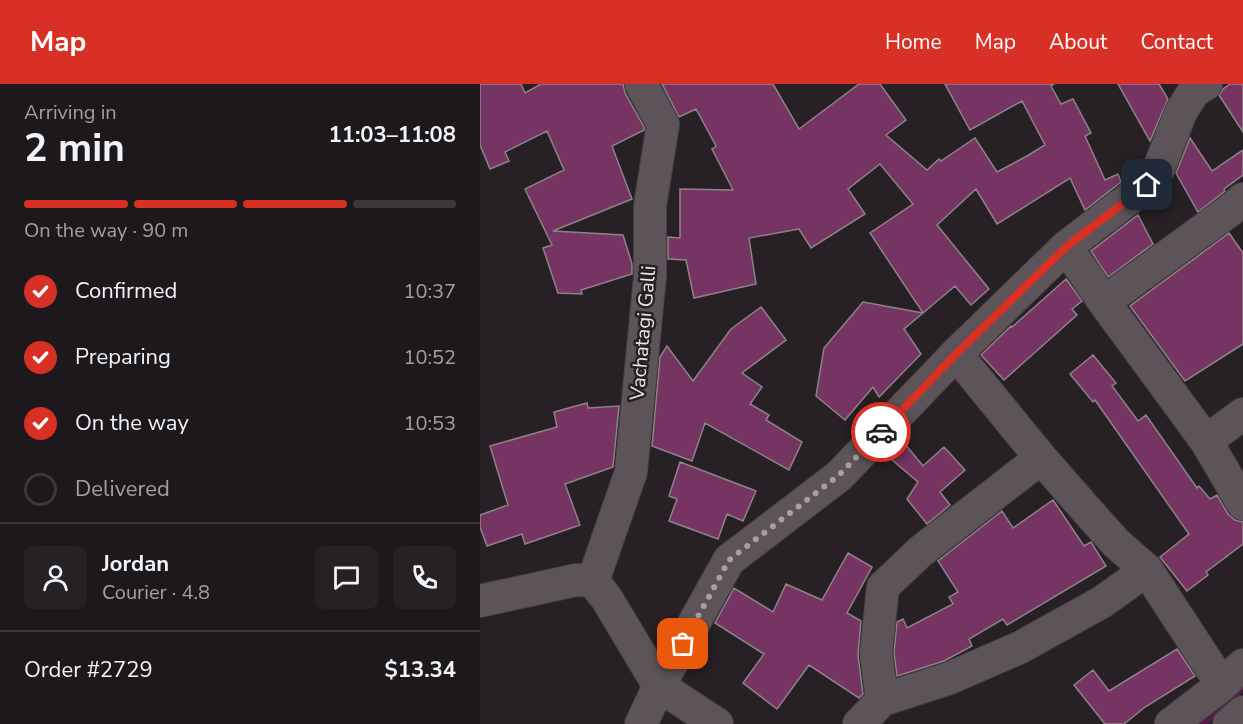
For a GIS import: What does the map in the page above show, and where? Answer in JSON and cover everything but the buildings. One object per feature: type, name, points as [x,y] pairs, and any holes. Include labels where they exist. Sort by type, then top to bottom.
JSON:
[{"type":"street","name":"Vachatagi Galli","points":[[593,581],[631,472],[651,276],[650,206],[663,124],[641,84]]},
{"type":"street","points":[[641,724],[659,686],[729,560],[838,476],[956,354],[1066,247],[1147,185],[1159,168],[1181,112],[1194,91],[1206,84]]},
{"type":"street","points":[[1104,302],[1238,213]]},
{"type":"street","points":[[1066,247],[1206,441],[1243,504]]},
{"type":"street","points":[[956,354],[1041,458],[1116,543],[1147,570],[1232,675],[1171,724]]},
{"type":"street","points":[[1206,441],[1243,414]]},
{"type":"street","points":[[882,700],[876,653],[883,587],[921,551],[1041,458]]},
{"type":"street","points":[[859,724],[882,700],[950,678],[1021,646],[1102,603],[1147,570]]},
{"type":"street","points":[[480,601],[576,580],[593,581],[607,598],[659,686],[717,724]]},
{"type":"street","points":[[1229,724],[1243,712]]},
{"type":"waterway","points":[[1202,724],[1243,687]]},
{"type":"way so far","points":[[683,644],[729,560],[838,476],[881,432]]},
{"type":"route","points":[[881,432],[956,354],[1066,247],[1147,185]]}]
